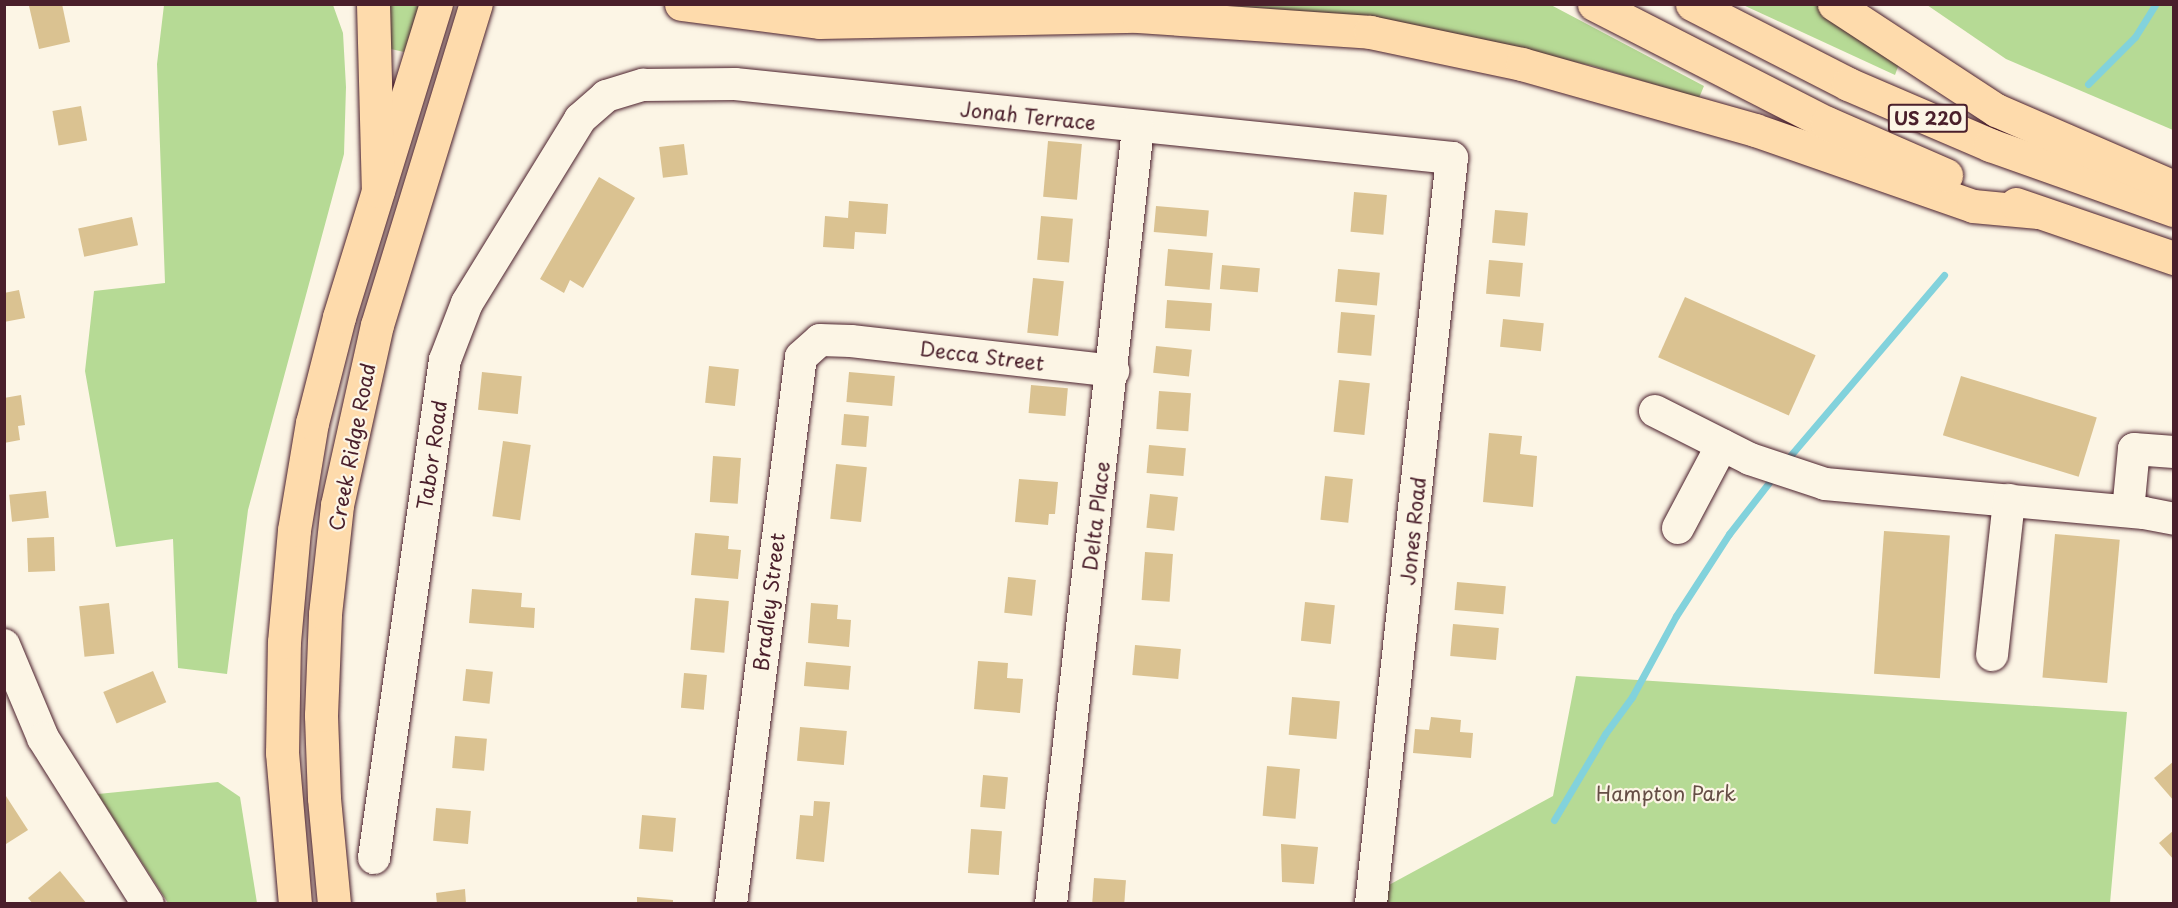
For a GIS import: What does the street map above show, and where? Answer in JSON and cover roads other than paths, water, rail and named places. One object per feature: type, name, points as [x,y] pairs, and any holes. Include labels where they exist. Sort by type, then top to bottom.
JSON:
[{"type":"main road","points":[[373,4],[378,191]]},
{"type":"main road","name":"Creek Ridge Road","points":[[295,903],[282,753],[284,642],[294,530],[312,423],[378,191],[436,4]]},
{"type":"main road","name":"Creek Ridge Road","points":[[334,903],[321,715],[325,614],[337,505],[376,325],[476,4]]},
{"type":"main road","points":[[681,4],[819,22],[1138,16],[1370,32],[1522,64],[1755,130],[1973,206],[2036,212]]},
{"type":"main road","name":"US 220","points":[[1594,4],[1827,123],[2036,212],[2174,258]]},
{"type":"main road","name":"US 220","points":[[1692,4],[1848,84],[1990,145],[2174,210]]},
{"type":"main road","points":[[1834,4],[1996,110],[2174,187]]},
{"type":"street","name":"Jonah Terrace","points":[[606,96],[643,85],[735,84],[1137,128],[1452,158]]},
{"type":"street","name":"Tabor Road","points":[[374,858],[445,360],[467,303],[529,197],[580,119],[606,96]]},
{"type":"street","name":"Delta Place","points":[[1051,903],[1113,371],[1137,128]]},
{"type":"street","name":"Jones Road","points":[[1371,903],[1452,158]]},
{"type":"street","name":"Bradley Street","points":[[731,903],[801,357],[820,340],[851,341]]},
{"type":"street","name":"Decca Street","points":[[851,341],[1113,371]]},
{"type":"street","points":[[1655,411],[1786,474],[1825,484],[2128,511],[2174,519]]},
{"type":"street","points":[[1678,528],[1722,445]]},
{"type":"street","points":[[2128,511],[2134,449],[2174,452]]},
{"type":"street","points":[[1992,655],[2009,500]]},
{"type":"street","points":[[4,645],[17,709],[43,738],[148,903]]},
{"type":"waterway","points":[[2088,84],[2135,37],[2156,4]]},
{"type":"waterway","points":[[1784,463],[1944,275]]},
{"type":"waterway","points":[[1554,820],[1605,734],[1632,697],[1676,616],[1729,534],[1774,476]]},
{"type":"park label","name":"Hampton Park","points":[[1666,793]]}]
